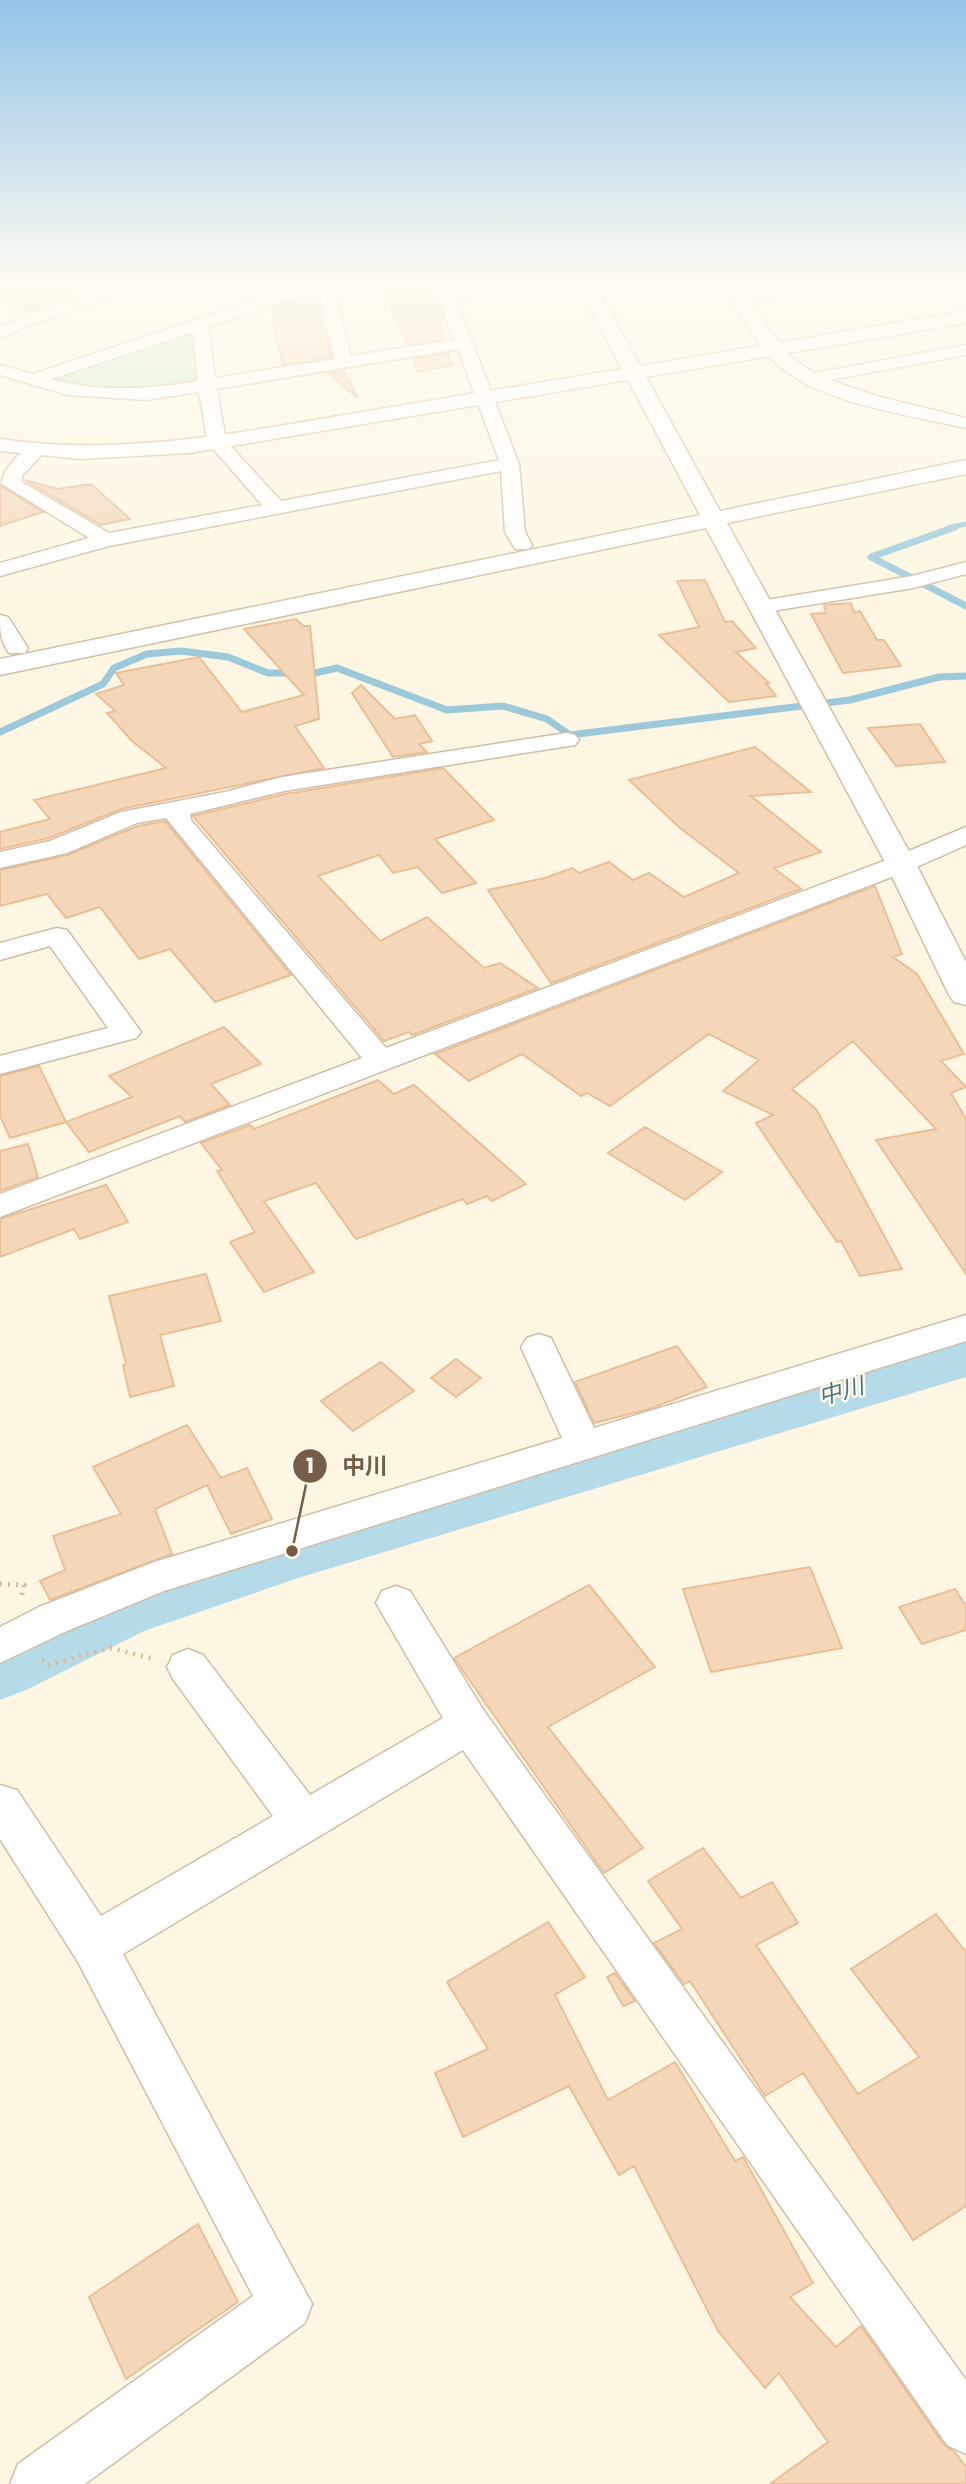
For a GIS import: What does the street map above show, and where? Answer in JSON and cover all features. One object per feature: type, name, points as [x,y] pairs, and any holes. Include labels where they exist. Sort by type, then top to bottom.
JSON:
[{"type":"street","points":[[210,397],[213,431],[217,443],[276,508]]},
{"type":"street","points":[[0,445],[38,450],[135,451],[217,443],[498,397]]},
{"type":"street","points":[[646,397],[901,864],[966,995]]},
{"type":"street","points":[[869,397],[966,423]]},
{"type":"street","points":[[485,399],[510,464],[515,532],[522,545]]},
{"type":"street","points":[[38,450],[12,475],[12,484],[106,540]]},
{"type":"street","points":[[0,667],[710,513],[966,454]]},
{"type":"street","points":[[0,570],[106,540],[510,464]]},
{"type":"street","points":[[0,621],[9,650],[522,545],[966,467]]},
{"type":"street","points":[[761,607],[913,582],[966,568]]},
{"type":"street","points":[[0,860],[58,847],[130,817],[321,777],[567,740]]},
{"type":"street","points":[[176,808],[179,821],[380,1060]]},
{"type":"street","points":[[0,1206],[901,864],[966,835]]},
{"type":"street","points":[[0,952],[57,936],[126,1032],[0,1065]]},
{"type":"street","points":[[0,1646],[52,1619],[154,1578],[966,1328]]},
{"type":"street","points":[[539,1347],[584,1446]]},
{"type":"street","points":[[396,1603],[469,1724],[966,2426]]},
{"type":"street","points":[[188,1667],[303,1821]]},
{"type":"street","points":[[94,1946],[469,1724]]},
{"type":"street","points":[[0,1806],[2,1804],[94,1946],[286,2304],[38,2484]]},
{"type":"building","points":[[25,480],[57,489],[91,484],[130,519],[101,525]]},
{"type":"building","points":[[1,486],[43,512],[0,526]]},
{"type":"building","points":[[705,580],[725,622],[732,621],[756,648],[736,652],[769,683],[766,683],[776,696],[729,702],[659,635],[699,627],[677,581]]},
{"type":"building","points":[[851,603],[854,612],[860,611],[877,640],[884,640],[901,666],[843,673],[811,614],[826,613],[824,605]]},
{"type":"building","points":[[296,619],[303,626],[310,626],[319,719],[295,726],[324,768],[121,809],[49,838],[0,849],[0,832],[50,819],[34,800],[166,768],[132,741],[107,713],[115,711],[96,694],[124,685],[116,673],[199,657],[242,712],[304,695],[244,629]]},
{"type":"building","points":[[361,685],[395,719],[415,715],[432,741],[419,744],[427,752],[393,757],[352,693]]},
{"type":"building","points":[[920,724],[945,762],[896,766],[868,728]]},
{"type":"building","points":[[755,747],[811,792],[751,796],[821,852],[774,868],[801,889],[551,983],[488,890],[545,878],[572,868],[579,873],[609,862],[633,880],[649,873],[684,897],[739,873],[680,828],[629,780]]},
{"type":"building","points":[[443,768],[494,820],[435,839],[476,883],[442,893],[418,867],[393,873],[379,855],[318,876],[380,941],[427,917],[484,968],[500,963],[538,988],[412,1035],[409,1032],[384,1041],[193,816],[285,794]]},
{"type":"building","points":[[165,821],[291,975],[215,1002],[170,949],[139,959],[100,907],[66,918],[47,894],[0,906],[0,870],[68,855],[138,826]]},
{"type":"building","points":[[875,886],[902,954],[893,957],[917,974],[964,1054],[941,1061],[966,1087],[951,1093],[966,1119],[966,1274],[876,1140],[936,1129],[853,1041],[792,1089],[816,1109],[902,1269],[860,1276],[841,1241],[837,1242],[756,1123],[773,1115],[723,1091],[759,1060],[709,1034],[610,1106],[587,1093],[581,1096],[522,1054],[469,1081],[435,1054]]},
{"type":"building","points":[[224,1027],[261,1064],[211,1084],[230,1105],[185,1122],[180,1116],[89,1152],[66,1122],[132,1097],[109,1076]]},
{"type":"building","points":[[39,1066],[66,1122],[10,1138],[0,1116],[0,1076]]},
{"type":"building","points":[[378,1080],[394,1094],[414,1085],[526,1184],[492,1201],[487,1196],[467,1204],[463,1199],[356,1239],[316,1183],[264,1201],[314,1272],[264,1292],[230,1242],[255,1232],[217,1171],[222,1170],[201,1143],[250,1125],[254,1129]]},
{"type":"building","points":[[645,1127],[722,1172],[685,1200],[608,1153]]},
{"type":"building","points":[[28,1144],[38,1177],[0,1191],[0,1151]]},
{"type":"building","points":[[106,1185],[128,1222],[80,1239],[74,1229],[0,1257],[0,1219]]},
{"type":"building","points":[[206,1274],[221,1321],[160,1335],[174,1386],[130,1397],[123,1365],[126,1364],[109,1296]]},
{"type":"building","points":[[677,1346],[707,1387],[649,1409],[594,1423],[575,1382]]},
{"type":"building","points":[[456,1359],[481,1378],[456,1397],[431,1378]]},
{"type":"building","points":[[381,1362],[414,1391],[353,1431],[321,1401]]},
{"type":"building","points":[[187,1425],[221,1478],[247,1468],[272,1519],[231,1534],[207,1485],[155,1509],[172,1554],[50,1600],[40,1581],[65,1570],[53,1536],[121,1514],[93,1467]]},
{"type":"building","points":[[810,1567],[842,1648],[711,1672],[683,1589]]},
{"type":"building","points":[[589,1585],[655,1667],[548,1727],[643,1848],[604,1873],[454,1658]]},
{"type":"building","points":[[955,1589],[966,1606],[966,1630],[922,1644],[899,1607]]},
{"type":"building","points":[[703,1848],[741,1898],[772,1882],[798,1923],[756,1945],[858,2094],[919,2057],[851,1969],[936,1914],[966,1952],[966,2206],[913,2240],[803,2073],[765,2096],[690,1981],[684,1984],[654,1943],[682,1929],[648,1881]]},
{"type":"building","points":[[548,1922],[585,1977],[555,1995],[608,2100],[675,2062],[735,2161],[743,2157],[813,2283],[790,2297],[836,2347],[861,2326],[945,2446],[954,2451],[966,2467],[966,2484],[770,2484],[828,2442],[779,2373],[765,2388],[718,2331],[634,2166],[619,2175],[569,2086],[463,2137],[435,2073],[488,2049],[447,1982]]},
{"type":"building","points":[[615,1973],[635,2001],[623,2006],[607,1977]]},
{"type":"building","points":[[198,2224],[238,2302],[126,2379],[89,2297]]},
{"type":"waterway","points":[[948,528],[966,524]]},
{"type":"waterway","points":[[955,527],[871,557],[966,606]]},
{"type":"waterway","points":[[0,732],[103,684],[114,668],[147,654],[181,651],[228,657],[268,673],[315,673],[337,668],[447,710],[503,706],[547,719],[570,735],[850,700],[939,677],[966,676]]},
{"type":"waterway","name":"中川","points":[[0,1668],[119,1610],[292,1551],[966,1354]]},
{"type":"place","name":"中川","points":[[292,1551]]}]
